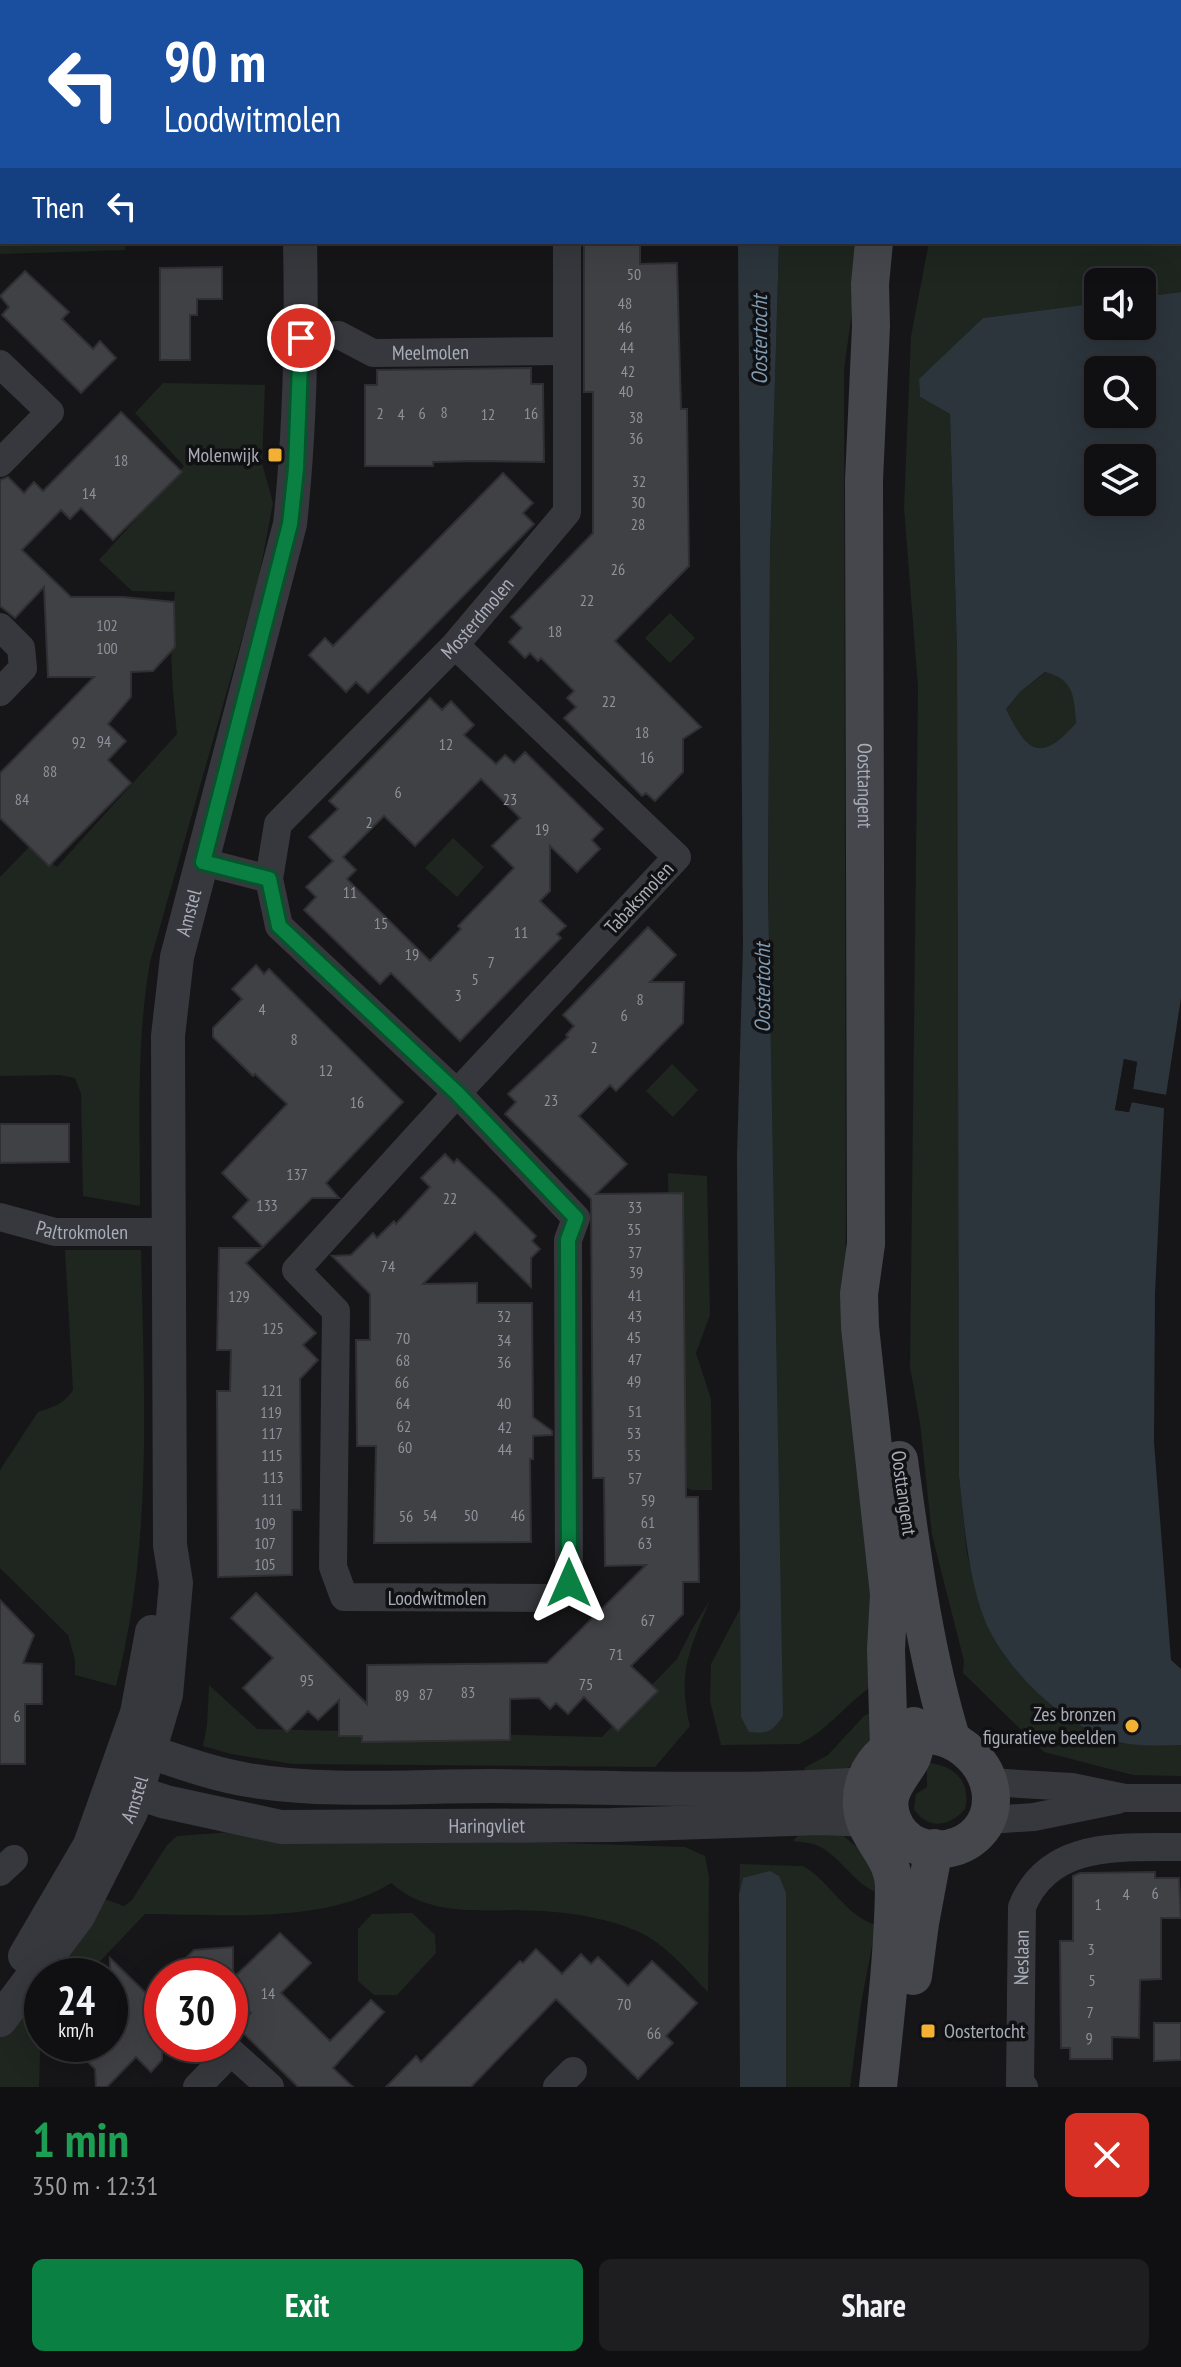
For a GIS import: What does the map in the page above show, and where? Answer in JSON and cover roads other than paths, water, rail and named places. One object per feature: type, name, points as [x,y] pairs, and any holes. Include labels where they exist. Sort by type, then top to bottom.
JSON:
[{"type":"main road","name":"Oosttangent","points":[[874,244],[864,480],[866,1244],[859,1294],[889,1594],[904,1645],[919,1742]]},
{"type":"main road","name":"Oosttangent","points":[[871,326],[885,286],[893,244]]},
{"type":"main road","name":"Oosttangent","points":[[866,1244],[877,1289],[910,1536],[937,1689],[919,1742]]},
{"type":"main road","points":[[874,1809],[909,1841],[921,1847],[934,1848],[960,1846],[971,1840],[988,1820],[991,1801],[981,1765],[968,1751],[919,1742],[878,1758],[874,1809],[873,1837],[891,1862],[894,1888],[892,1948],[878,2087]]},
{"type":"main road","points":[[900,2087],[918,1935],[934,1848]]},
{"type":"street","name":"Amstel","points":[[0,1995],[124,1789],[137,1748],[166,1695],[176,1583],[170,1545],[168,1036],[177,957],[290,524],[296,469],[301,338],[300,244]]},
{"type":"street","name":"Mosterdmolen","points":[[269,879],[278,824],[455,645],[567,512],[567,244]]},
{"type":"street","name":"Meelmolen","points":[[301,338],[339,335],[373,353],[565,351]]},
{"type":"street","points":[[0,364],[50,412],[0,463]]},
{"type":"street","points":[[0,627],[21,648],[23,668],[0,692]]},
{"type":"street","name":"Tabaksmolen","points":[[455,645],[677,857],[457,1093]]},
{"type":"street","points":[[203,862],[269,879]]},
{"type":"street","name":"Loodwitmolen","points":[[269,879],[279,926],[457,1093],[576,1218],[568,1240],[569,1583],[559,1596],[551,1598],[344,1597],[333,1567],[336,1311],[296,1270],[457,1093]]},
{"type":"street","name":"Paltrokmolen","points":[[0,1217],[55,1232],[168,1232]]},
{"type":"street","name":"Haringvliet","points":[[137,1748],[211,1773],[309,1787],[705,1790],[874,1809]]},
{"type":"street","points":[[988,1782],[1072,1787],[1125,1798],[1181,1798]]},
{"type":"street","name":"Amstel","points":[[0,2020],[78,1916],[122,1832],[124,1789]]},
{"type":"street","name":"Haringvliet","points":[[124,1789],[281,1827],[613,1825],[821,1818],[874,1809]]},
{"type":"street","points":[[988,1820],[1034,1817],[1125,1798]]},
{"type":"street","name":"Neslaan","points":[[1024,2087],[1020,2085],[1022,1907],[1029,1890],[1038,1878],[1069,1857],[1103,1849],[1181,1847]]},
{"type":"street","points":[[197,2087],[231,2052],[270,2087]]},
{"type":"water","points":[[738,244],[779,244],[770,553],[768,896],[783,1716],[772,1729],[761,1733],[749,1732],[741,1717],[737,1157],[743,945]]},
{"type":"water","points":[[1181,292],[1181,998],[1166,1095],[1133,1089],[1137,1062],[1124,1059],[1115,1110],[1129,1112],[1131,1102],[1164,1108],[1155,1293],[1154,1442],[1171,1660],[1181,1669],[1181,1745],[1119,1742],[1076,1723],[1036,1691],[1002,1652],[990,1631],[972,1577],[967,1543],[959,1476],[957,649],[950,414],[920,397],[919,379],[983,318],[1084,305],[1084,340],[1156,340],[1156,295]],"holes":[[[1045,672],[1062,679],[1071,690],[1076,723],[1053,744],[1035,748],[1021,735],[1006,709],[1020,692]]]},
{"type":"water","points":[[770,1871],[779,1876],[786,1893],[786,2087],[740,2087],[739,1894],[743,1878]]},
{"type":"place","name":"Molenwijk","points":[[275,455]]},
{"type":"place","name":"Zes bronzen figuratieve beelden","points":[[1132,1726]]},
{"type":"place","name":"Oostertocht","points":[[928,2031]]}]
